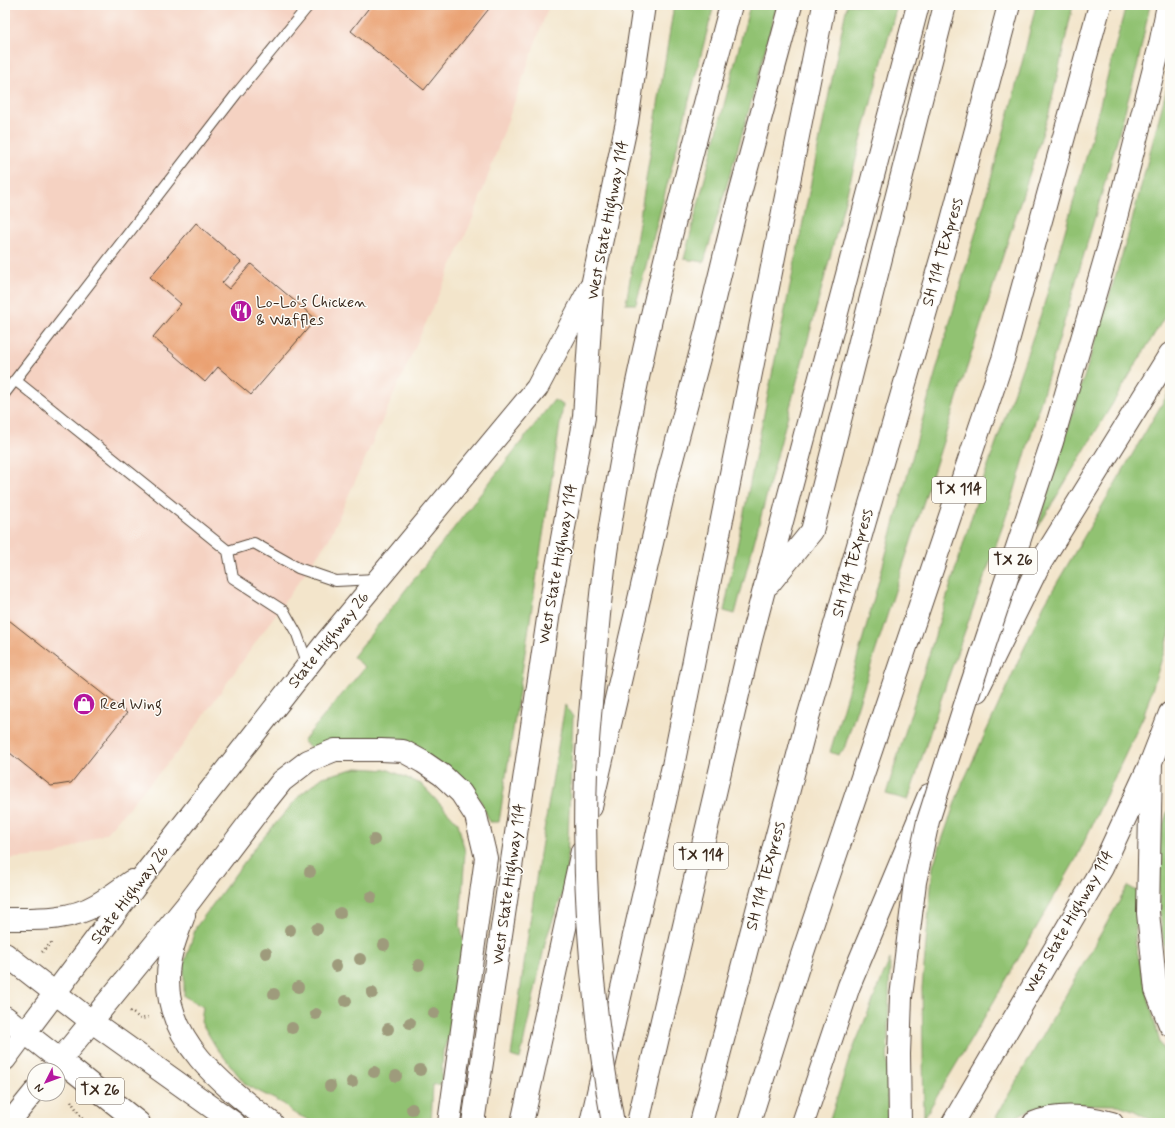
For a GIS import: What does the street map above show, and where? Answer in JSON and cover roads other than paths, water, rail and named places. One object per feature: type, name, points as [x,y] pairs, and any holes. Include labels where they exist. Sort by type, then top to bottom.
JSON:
[{"type":"main road","name":"West State Highway 114","points":[[473,1123],[550,605],[584,417],[593,281],[627,122],[644,5]]},
{"type":"main road","points":[[613,1123],[595,992],[586,889],[586,771],[599,615],[608,535],[641,366],[674,221],[731,5]]},
{"type":"main road","points":[[522,1123],[604,742],[667,478],[706,332],[735,212],[791,5]]},
{"type":"main road","points":[[591,1123],[674,766],[824,5]]},
{"type":"main road","name":"TX 114","points":[[638,1123],[750,643],[918,5]]},
{"type":"main road","points":[[764,590],[812,531],[945,5]]},
{"type":"main road","name":"SH 114 TEXpress","points":[[701,1123],[807,721],[948,235],[1009,5]]},
{"type":"main road","name":"TX 114","points":[[748,1123],[802,955],[1003,359],[1100,5]]},
{"type":"main road","name":"TX 26","points":[[900,1123],[898,1054],[901,997],[915,882],[928,821],[1054,435],[1108,249],[1160,46],[1168,5]]},
{"type":"main road","name":"State Highway 26","points":[[25,1033],[147,871],[308,666],[378,579],[537,388],[593,281]]},
{"type":"main road","points":[[803,1123],[849,986],[916,822],[973,699],[1038,567],[1170,354]]},
{"type":"main road","name":"West State Highway 114","points":[[953,1123],[1102,868],[1151,762],[1170,713]]},
{"type":"main road","points":[[58,1062],[91,1020],[186,906],[282,782],[308,762],[335,750],[402,751],[423,762],[442,775],[462,793],[476,816],[486,858],[449,1123]]},
{"type":"main road","points":[[1151,762],[1148,913],[1156,990],[1170,1025]]},
{"type":"main road","points":[[5,919],[41,919],[73,914],[95,906],[147,871]]},
{"type":"main road","points":[[186,906],[170,958],[168,976],[168,997],[176,1019],[202,1063],[236,1094],[272,1123]]},
{"type":"main road","points":[[5,954],[91,1020],[234,1123]]},
{"type":"main road","points":[[5,1017],[25,1033]]},
{"type":"main road","name":"TX 26","points":[[25,1033],[53,1062]]},
{"type":"main road","name":"TX 26","points":[[66,1072],[139,1123]]},
{"type":"main road","points":[[1034,1123],[1041,1120],[1069,1116],[1094,1118],[1112,1123]]},
{"type":"street","points":[[5,1060],[25,1033]]},
{"type":"street","points":[[9,1123],[26,1102]]},
{"type":"lane","points":[[5,393],[237,93],[309,5]]},
{"type":"lane","points":[[15,380],[228,551],[233,578],[284,611],[297,634],[308,666]]},
{"type":"lane","points":[[228,551],[254,543],[298,568],[336,581],[378,579]]},
{"type":"place","name":"Lo-Lo's Chicken & Waffles","points":[[241,311]]},
{"type":"place","name":"Red Wing","points":[[84,704]]}]
